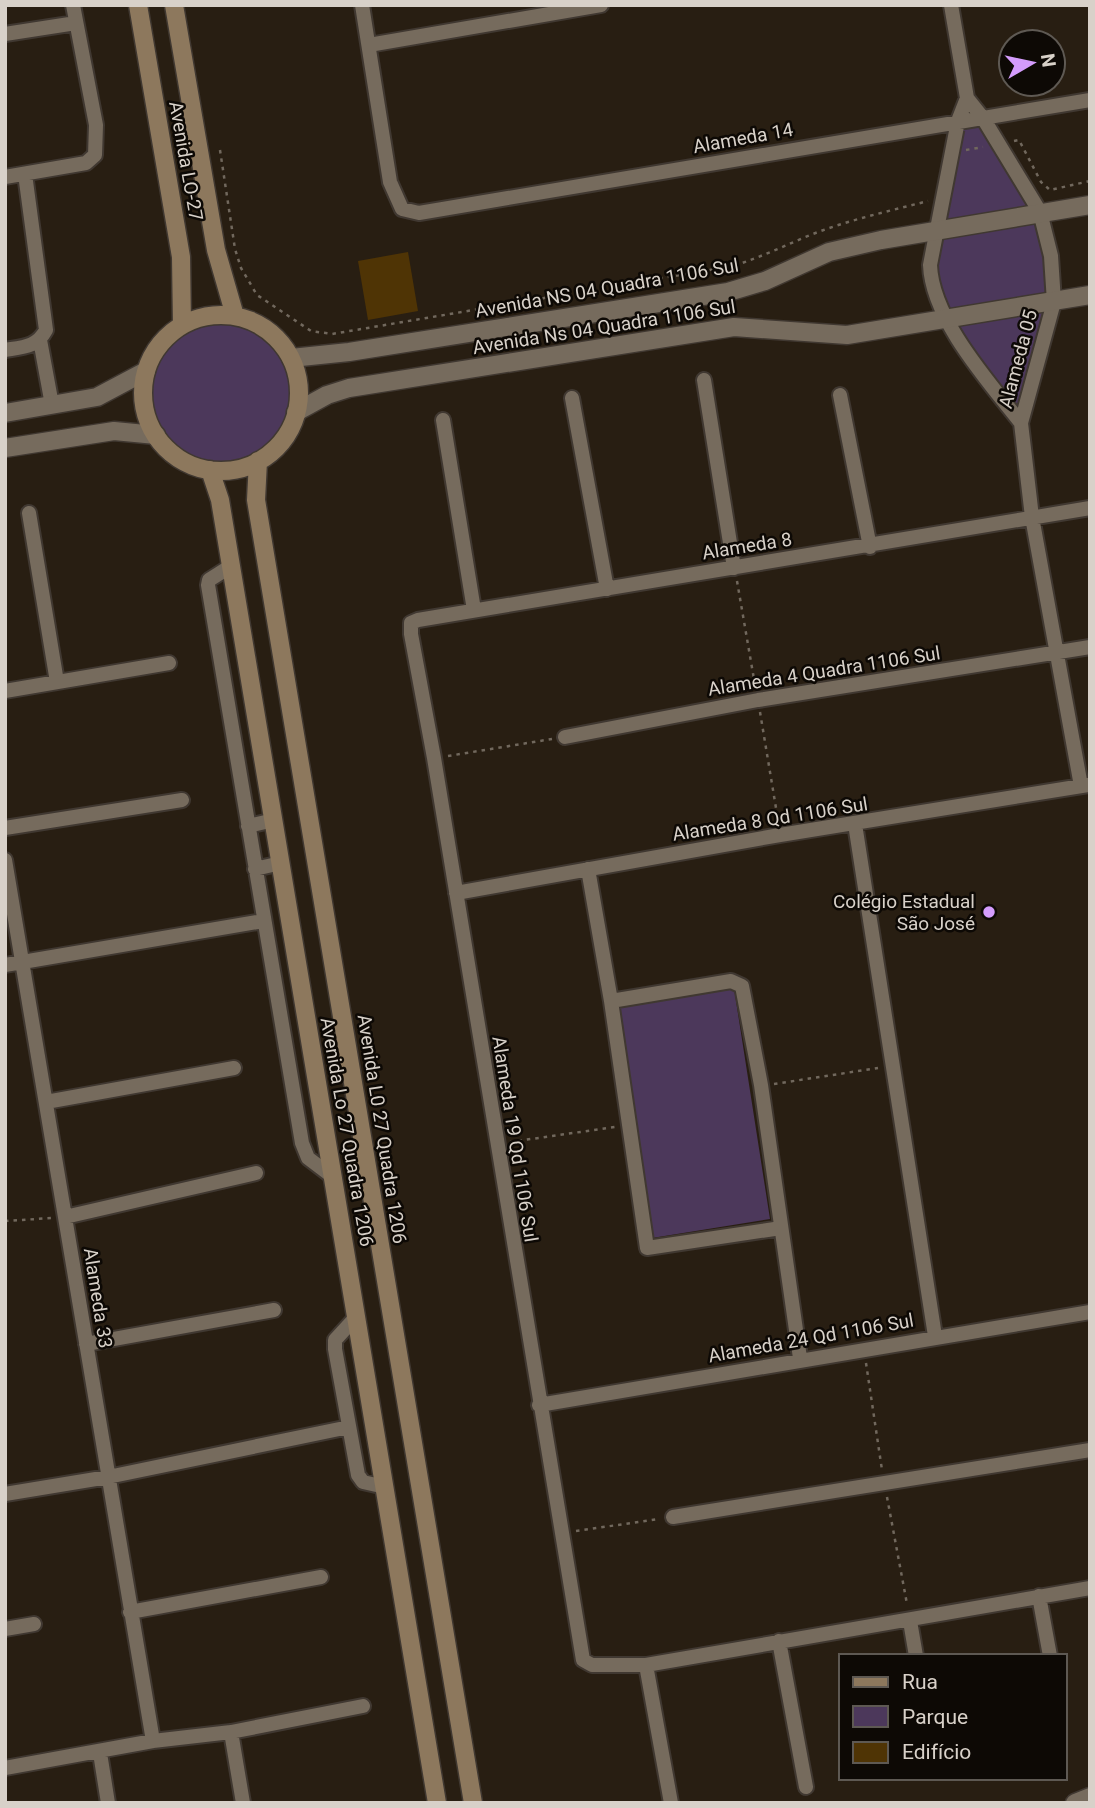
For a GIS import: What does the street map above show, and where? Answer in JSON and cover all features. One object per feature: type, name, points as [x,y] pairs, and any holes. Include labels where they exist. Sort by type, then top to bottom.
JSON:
[{"type":"main road","name":"Avenida LO-27","points":[[138,5],[181,257],[182,324]]},
{"type":"main road","name":"Avenida LO-27","points":[[174,5],[216,250],[235,316]]},
{"type":"main road","points":[[235,316],[262,326],[279,340],[291,358],[299,394],[296,412],[282,441],[258,461],[243,468],[210,470],[189,464],[170,452],[156,435],[144,404],[146,371],[154,352],[182,324],[201,317],[235,316]]},
{"type":"main road","name":"Avenida L0 27 Quadra 1206","points":[[258,461],[256,500],[473,1803]]},
{"type":"main road","name":"Avenida Lo 27 Quadra 1206","points":[[210,470],[220,500],[438,1803]]},
{"type":"street","points":[[5,177],[86,163],[94,155],[96,125],[74,5]]},
{"type":"street","points":[[362,5],[369,45],[601,5]]},
{"type":"street","name":"Alameda 05","points":[[951,5],[967,98],[983,118],[1040,212],[1051,256],[1054,302],[1021,423]]},
{"type":"street","points":[[5,34],[76,23]]},
{"type":"street","name":"Alameda 14","points":[[369,45],[390,182],[402,209],[419,213],[1090,100]]},
{"type":"street","name":"Alameda 05","points":[[967,98],[958,121],[939,232],[930,265],[931,283],[947,320],[1021,423]]},
{"type":"street","points":[[5,350],[30,346],[40,340],[46,330],[26,174]]},
{"type":"street","name":"Avenida NS 04 Quadra 1106 Sul","points":[[291,358],[349,352],[728,292],[765,281],[829,252],[881,240],[1090,205]]},
{"type":"street","name":"Avenida Ns 04 Quadra 1106 Sul","points":[[296,412],[327,395],[349,388],[734,327],[847,335],[1090,295]]},
{"type":"street","points":[[40,340],[52,405]]},
{"type":"street","points":[[5,413],[110,393],[146,371]]},
{"type":"street","points":[[704,380],[734,568]]},
{"type":"street","points":[[840,395],[870,547]]},
{"type":"street","points":[[572,398],[607,589]]},
{"type":"street","points":[[443,420],[474,610]]},
{"type":"street","points":[[1021,423],[1031,517],[1085,785]]},
{"type":"street","points":[[5,447],[114,432],[156,435]]},
{"type":"street","name":"Alameda 8","points":[[411,623],[474,610],[870,547],[1090,508]]},
{"type":"street","points":[[30,513],[57,682]]},
{"type":"street","points":[[231,566],[209,580],[208,585],[263,922],[302,1143],[308,1158],[334,1177]]},
{"type":"street","name":"Alameda 19 Qd 1106 Sul","points":[[411,623],[583,1661],[592,1665],[646,1665]]},
{"type":"street","name":"Alameda 4 Quadra 1106 Sul","points":[[565,737],[758,700],[1090,647]]},
{"type":"street","points":[[5,691],[169,663]]},
{"type":"street","name":"Alameda 8 Qd 1106 Sul","points":[[456,893],[1085,785]]},
{"type":"street","points":[[5,828],[182,800]]},
{"type":"street","points":[[248,826],[274,820]]},
{"type":"street","points":[[855,824],[935,1336]]},
{"type":"street","name":"Alameda 33","points":[[5,860],[153,1741]]},
{"type":"street","points":[[255,869],[281,863]]},
{"type":"street","points":[[588,869],[611,1001],[647,1248],[781,1228]]},
{"type":"street","points":[[5,965],[263,922]]},
{"type":"street","points":[[611,1001],[738,982],[742,986],[761,1086],[800,1358]]},
{"type":"street","points":[[46,1102],[234,1068]]},
{"type":"street","points":[[65,1217],[256,1173]]},
{"type":"street","points":[[86,1344],[274,1310]]},
{"type":"street","name":"Alameda 24 Qd 1106 Sul","points":[[539,1405],[800,1358],[1090,1312]]},
{"type":"street","points":[[357,1316],[335,1340],[358,1475],[363,1482],[384,1487]]},
{"type":"street","points":[[5,1494],[108,1477],[349,1427]]},
{"type":"street","points":[[673,1517],[1090,1450]]},
{"type":"street","points":[[130,1612],[321,1577]]},
{"type":"street","points":[[671,1803],[646,1665],[779,1641],[910,1622],[1090,1588]]},
{"type":"street","points":[[1039,1596],[1050,1654]]},
{"type":"street","points":[[910,1622],[916,1654]]},
{"type":"street","points":[[5,1629],[34,1624]]},
{"type":"street","points":[[779,1641],[806,1787]]},
{"type":"street","points":[[5,1768],[100,1753],[153,1741],[231,1732],[363,1706]]},
{"type":"street","points":[[231,1732],[243,1803]]},
{"type":"street","points":[[100,1753],[108,1803]]},
{"type":"street","points":[[1075,1803],[1090,1797]]},
{"type":"path","points":[[953,152],[1019,140],[1035,172],[1050,190],[1090,181]]},
{"type":"path","points":[[220,150],[235,249],[241,268],[257,295],[302,326],[332,334],[733,267],[773,253],[804,238],[881,212],[936,199]]},
{"type":"path","points":[[434,758],[565,737]]},
{"type":"path","points":[[761,1086],[892,1066]]},
{"type":"path","points":[[497,1144],[628,1125]]},
{"type":"path","points":[[5,1221],[65,1217]]},
{"type":"path","points":[[561,1534],[673,1517]]},
{"type":"green space","points":[[967,98],[1047,234],[1053,276],[1021,423],[947,320],[931,283]]},
{"type":"green space","points":[[235,316],[291,358],[296,412],[271,452],[210,470],[156,435],[144,404],[146,371],[182,325]]},
{"type":"green space","points":[[734,988],[770,1219],[652,1238],[617,1006]]},
{"type":"building","points":[[408,252],[418,311],[368,320],[358,261]]},
{"type":"place","name":"Colégio Estadual São José","points":[[989,912]]}]
